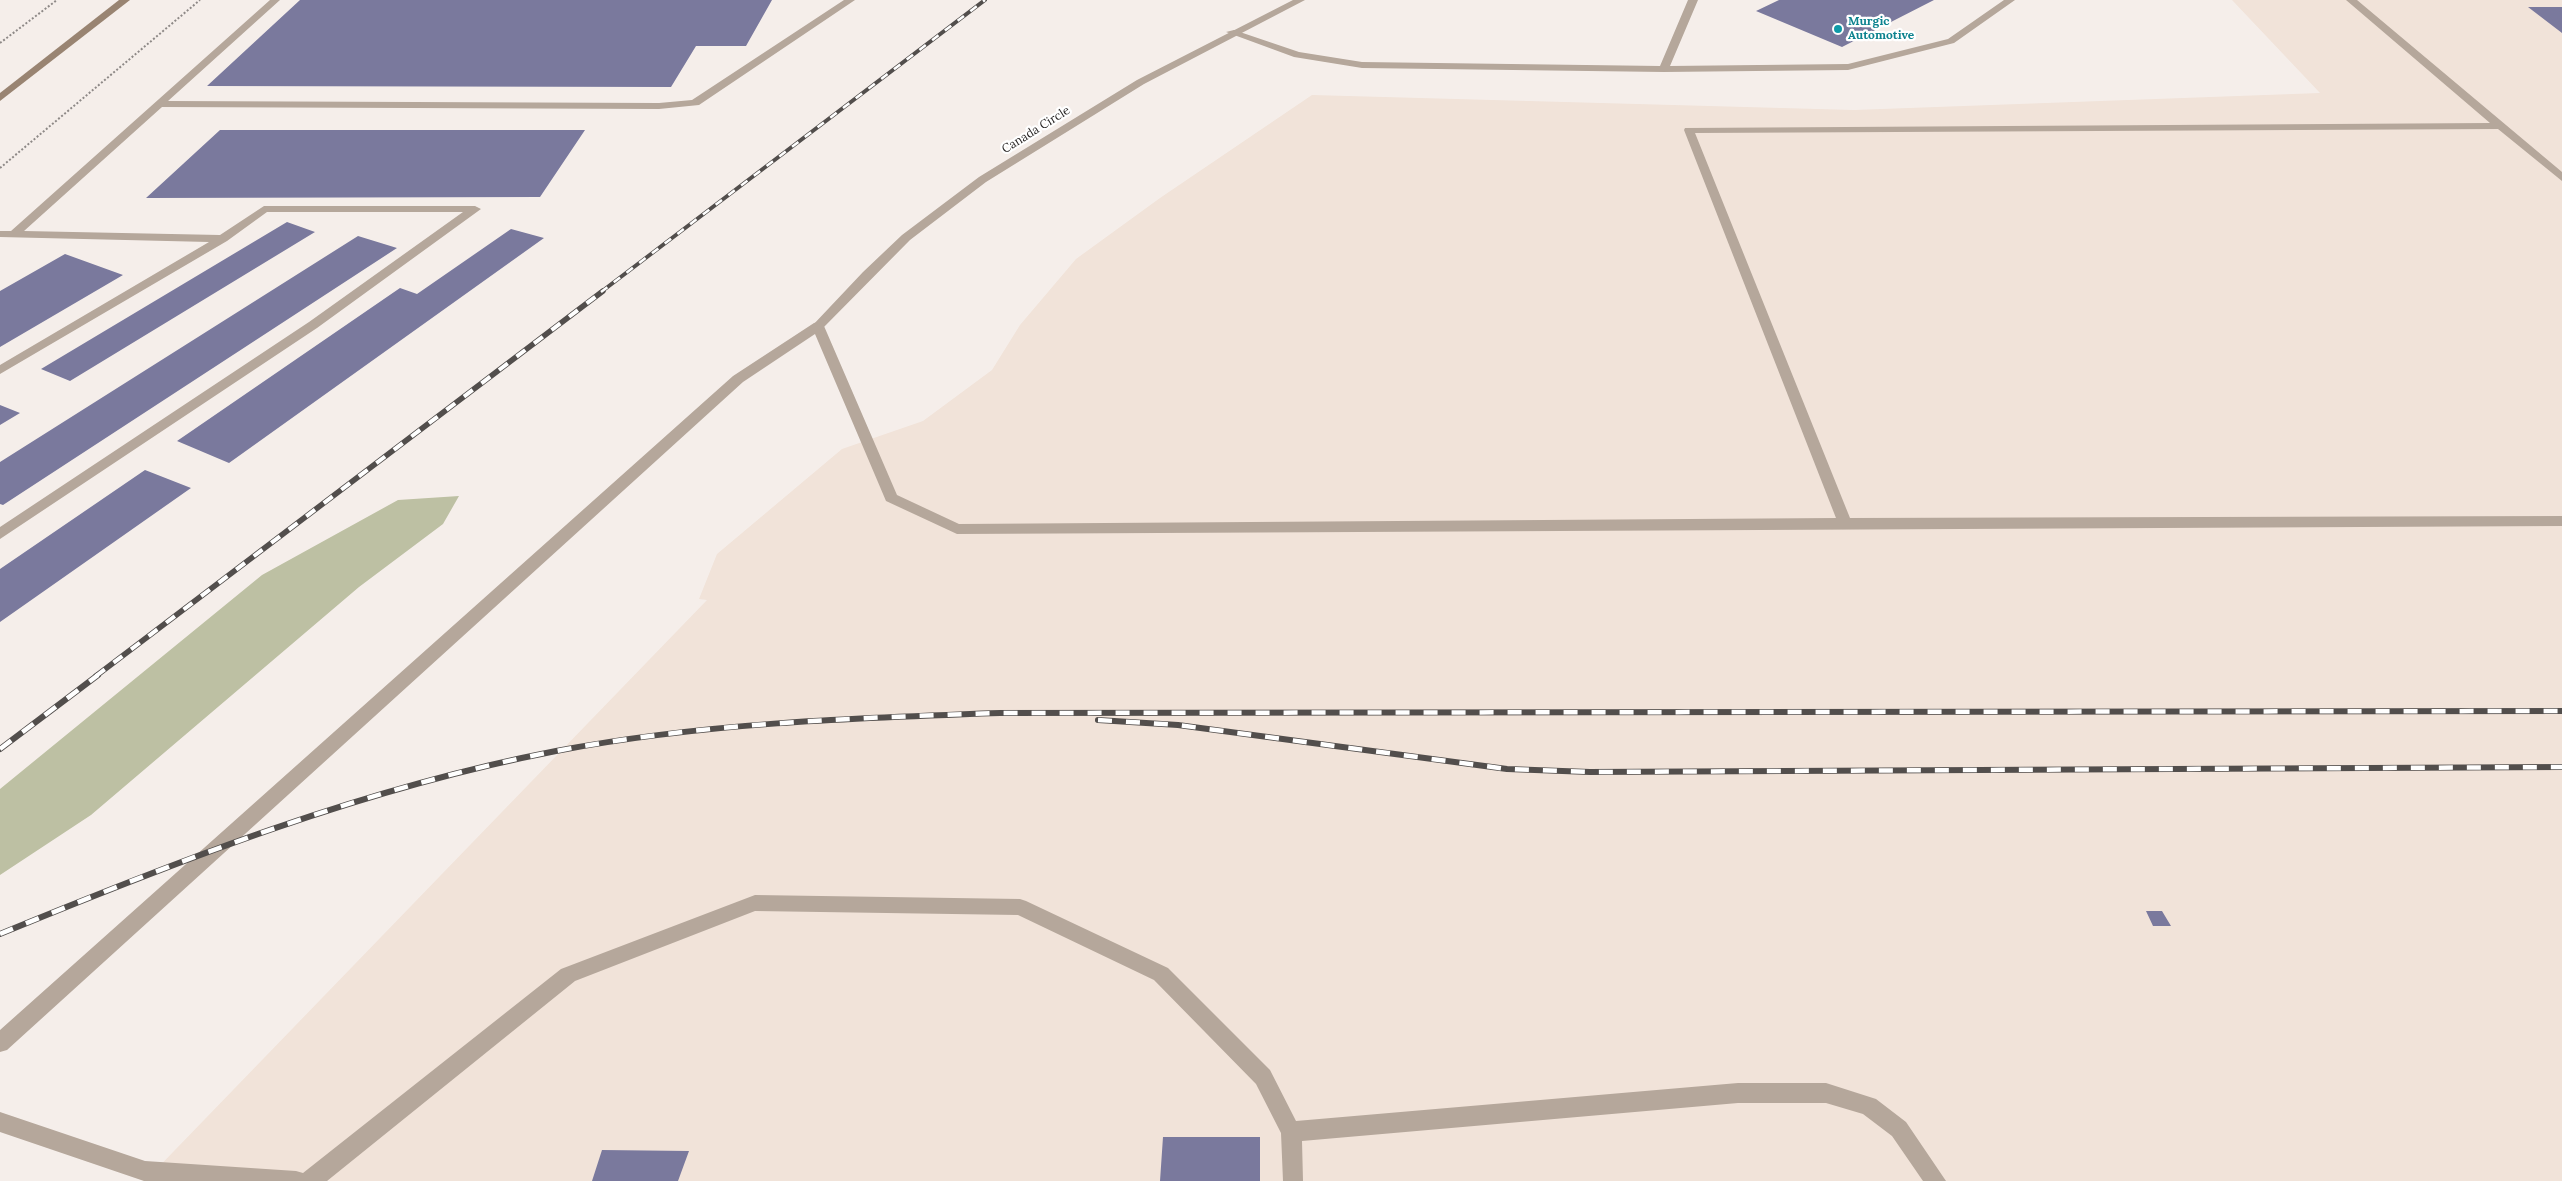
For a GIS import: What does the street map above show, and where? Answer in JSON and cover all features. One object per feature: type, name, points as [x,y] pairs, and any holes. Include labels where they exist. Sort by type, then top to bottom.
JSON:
[{"type":"street","points":[[0,98],[125,0]]},
{"type":"street","points":[[14,234],[275,0]]},
{"type":"street","points":[[161,104],[659,106],[695,103],[850,0]]},
{"type":"street","name":"Canada Circle","points":[[0,1043],[738,379],[818,326],[869,272],[919,226],[961,193],[1082,116],[1231,32],[1300,0]]},
{"type":"street","points":[[1664,69],[1693,0]]},
{"type":"street","points":[[1231,32],[1297,55],[1362,65],[1664,69],[1848,67],[1951,41],[2010,0]]},
{"type":"street","points":[[2351,0],[2562,178]]},
{"type":"street","points":[[1845,523],[1689,130],[2502,126]]},
{"type":"street","points":[[0,370],[223,240],[264,209],[475,209],[313,325],[0,534]]},
{"type":"street","points":[[0,234],[223,240]]},
{"type":"street","points":[[818,326],[891,498],[958,529],[1845,523],[2562,521]]},
{"type":"street","points":[[310,1181],[568,975],[755,903],[1020,907],[1161,974],[1263,1076],[1291,1132],[1293,1181]]},
{"type":"street","points":[[1291,1132],[1738,1092],[1826,1092],[1869,1106],[1899,1129],[1936,1181]]},
{"type":"street","points":[[0,1122],[145,1171],[296,1181]]},
{"type":"path","points":[[0,43],[57,0]]},
{"type":"path","points":[[0,168],[200,0]]},
{"type":"shaded area","points":[[2232,0],[2562,0],[2562,1181],[145,1181],[707,600],[699,599],[717,554],[842,449],[923,421],[992,370],[1020,325],[1076,259],[1160,198],[1312,95],[1854,110],[2320,93]]},
{"type":"green space","points":[[459,496],[443,524],[359,587],[91,815],[0,875],[0,789],[262,575],[398,500]]},
{"type":"building","points":[[300,0],[772,0],[746,46],[696,46],[671,87],[207,86]]},
{"type":"building","name":"Murgic Automotive","points":[[1779,0],[1934,0],[1842,47],[1756,11]]},
{"type":"building","points":[[2528,7],[2562,7],[2562,33]]},
{"type":"building","points":[[220,130],[585,130],[540,197],[146,198]]},
{"type":"building","points":[[287,222],[315,232],[70,381],[41,369]]},
{"type":"building","points":[[511,229],[544,238],[229,463],[177,441],[400,288],[417,294]]},
{"type":"building","points":[[358,236],[397,248],[3,505],[0,504],[0,462]]},
{"type":"building","points":[[65,254],[123,275],[0,347],[0,291]]},
{"type":"building","points":[[0,405],[20,413],[0,425]]},
{"type":"building","points":[[145,470],[191,488],[0,622],[0,569]]},
{"type":"building","points":[[2146,911],[2162,911],[2171,926],[2153,926]]},
{"type":"building","points":[[1163,1137],[1260,1137],[1260,1181],[1160,1181]]},
{"type":"building","points":[[602,1150],[689,1151],[678,1181],[592,1181]]},
{"type":"railway","points":[[601,292],[985,0]]},
{"type":"railway","points":[[96,676],[603,291]]},
{"type":"railway","points":[[0,749],[98,675]]},
{"type":"railway","points":[[0,934],[204,853],[343,806],[413,785],[484,766],[556,751],[666,734],[777,723],[1000,713],[2562,711]]},
{"type":"railway","points":[[1098,720],[1178,725],[1507,769],[1590,772],[2562,767]]},
{"type":"place","name":"Murgic Automotive","points":[[1838,29]]}]
